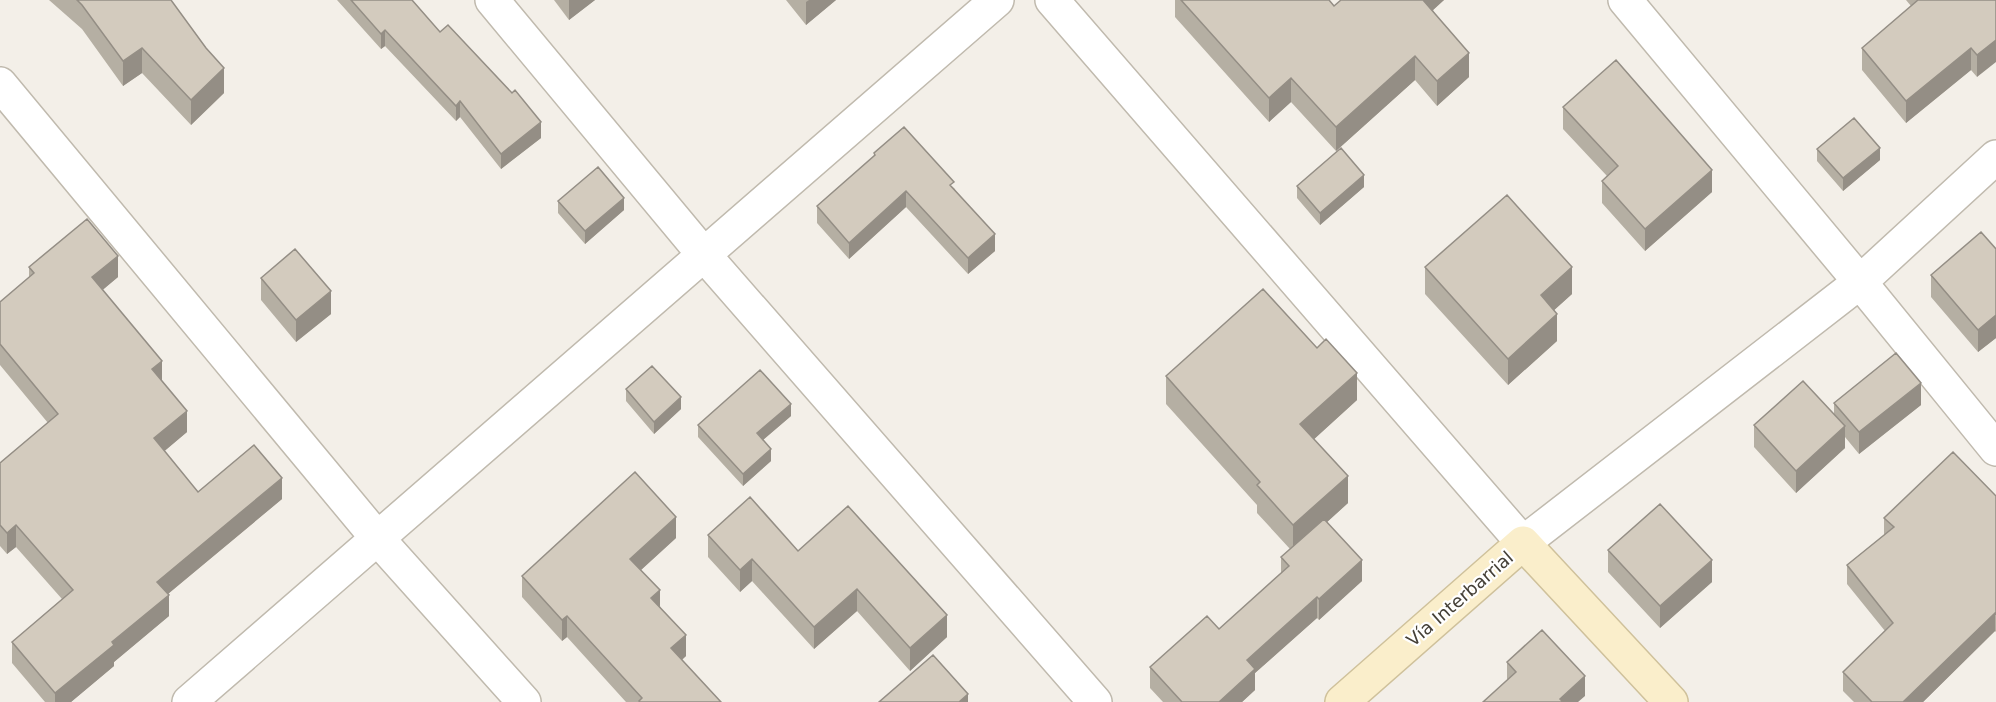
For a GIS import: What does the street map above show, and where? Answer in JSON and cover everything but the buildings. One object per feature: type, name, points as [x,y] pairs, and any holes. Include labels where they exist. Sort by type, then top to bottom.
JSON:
[{"type":"main road","name":"Vía Interbarrial","points":[[1342,702],[1522,543],[1671,702]]},
{"type":"street","points":[[492,0],[705,256],[1095,702]]},
{"type":"street","points":[[189,702],[997,0]]},
{"type":"street","points":[[1052,0],[1522,543],[1860,282],[1996,158]]},
{"type":"street","points":[[1625,0],[1996,449]]},
{"type":"street","points":[[0,84],[378,539],[524,702]]}]
